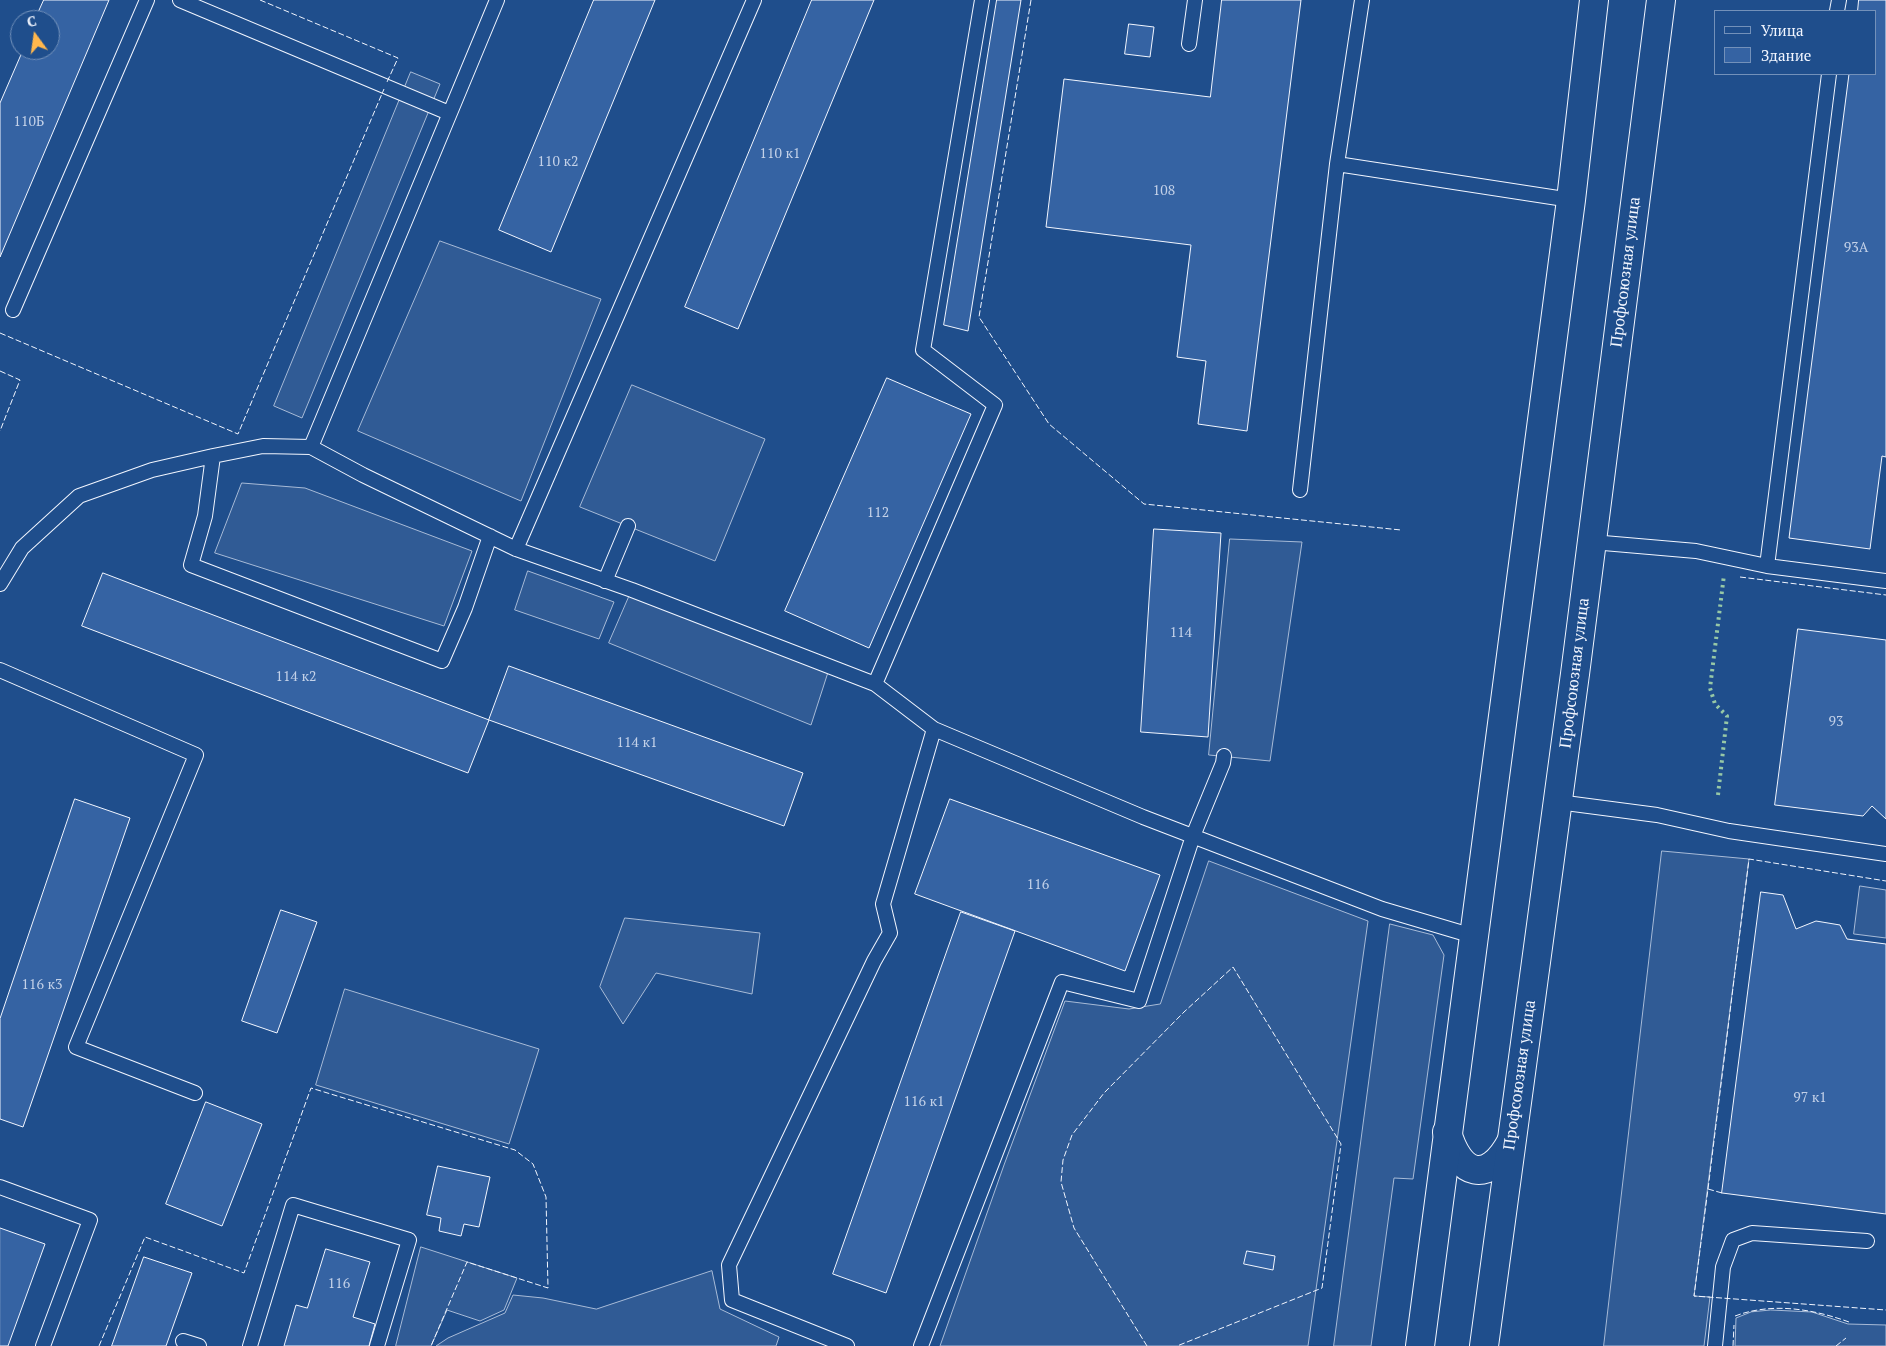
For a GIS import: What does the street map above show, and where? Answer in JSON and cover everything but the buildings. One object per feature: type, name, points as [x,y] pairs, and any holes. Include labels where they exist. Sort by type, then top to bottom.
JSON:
[{"type":"main road","points":[[1420,1346],[1570,200],[1594,0]]},
{"type":"main road","name":"Профсоюзная улица","points":[[1484,1346],[1558,802],[1661,0]]},
{"type":"main road","points":[[1447,1132],[1452,1149],[1459,1160],[1469,1168],[1480,1170],[1495,1164],[1504,1156],[1511,1142]]},
{"type":"lane","points":[[13,310],[147,0]]},
{"type":"lane","points":[[180,0],[449,114]]},
{"type":"lane","points":[[311,447],[497,0]]},
{"type":"lane","points":[[516,548],[754,0]]},
{"type":"lane","points":[[875,684],[995,405],[923,350],[982,0]]},
{"type":"lane","points":[[1189,44],[1195,0]]},
{"type":"lane","points":[[1300,490],[1337,164],[1362,0]]},
{"type":"lane","points":[[1767,566],[1830,75]]},
{"type":"lane","points":[[1337,164],[1570,200]]},
{"type":"lane","points":[[0,584],[22,548],[79,496],[152,470],[213,456],[263,446],[311,447],[363,475],[516,548],[875,684],[934,729],[1193,836],[1382,909],[1473,936]]},
{"type":"lane","points":[[213,456],[205,516],[192,565],[442,661],[465,608],[490,536]]},
{"type":"lane","points":[[605,581],[628,526]]},
{"type":"lane","points":[[1592,542],[1696,551],[1767,566],[1886,581]]},
{"type":"lane","points":[[0,670],[196,755],[76,1047],[195,1093]]},
{"type":"lane","points":[[846,1346],[732,1300],[729,1266],[874,961],[890,933],[883,904],[934,729]]},
{"type":"lane","points":[[921,1346],[1062,982],[1139,1001],[1193,836],[1223,763],[1224,756]]},
{"type":"lane","points":[[1558,802],[1657,816],[1729,831],[1886,854]]},
{"type":"lane","points":[[0,1187],[90,1220],[43,1346]]},
{"type":"lane","points":[[250,1346],[293,1205],[409,1240],[377,1346]]},
{"type":"lane","points":[[1715,1346],[1723,1267],[1733,1240],[1752,1233],[1867,1241]]},
{"type":"lane","points":[[184,1341],[199,1346]]},
{"type":"shaded area","points":[[411,72],[440,84],[302,418],[274,406]]},
{"type":"shaded area","points":[[440,241],[601,299],[521,501],[358,431]]},
{"type":"shaded area","points":[[632,385],[765,439],[715,561],[580,507]]},
{"type":"shaded area","points":[[242,483],[305,488],[472,551],[444,626],[215,553]]},
{"type":"shaded area","points":[[1230,539],[1302,542],[1270,761],[1209,755]]},
{"type":"shaded area","points":[[528,571],[614,602],[599,639],[515,610]]},
{"type":"shaded area","points":[[632,590],[830,666],[811,725],[609,643]]},
{"type":"shaded area","points":[[1662,851],[1749,859],[1694,1296],[1710,1297],[1704,1346],[1604,1346]]},
{"type":"shaded area","points":[[1209,861],[1368,921],[1308,1346],[940,1346],[1065,1001],[1129,1009],[1160,1004]]},
{"type":"shaded area","points":[[1860,886],[1886,890],[1886,938],[1854,934]]},
{"type":"shaded area","points":[[625,918],[760,933],[752,994],[656,973],[623,1024],[600,987]]},
{"type":"shaded area","points":[[1390,924],[1433,935],[1444,955],[1413,1179],[1394,1178],[1371,1346],[1334,1346]]},
{"type":"shaded area","points":[[345,989],[539,1049],[509,1144],[316,1085]]},
{"type":"shaded area","points":[[421,1247],[517,1278],[504,1310],[480,1321],[447,1310],[431,1346],[396,1346]]},
{"type":"shaded area","points":[[712,1271],[720,1309],[779,1337],[776,1346],[436,1346],[448,1338],[505,1313],[513,1295],[543,1298],[596,1309]]},
{"type":"shaded area","points":[[1771,1310],[1812,1312],[1848,1324],[1886,1325],[1886,1346],[1735,1346],[1736,1318],[1751,1312]]},
{"type":"hedge","points":[[1718,795],[1727,716],[1715,704],[1710,688],[1724,575]]},
{"type":"fence","points":[[260,0],[398,58],[387,82]]},
{"type":"fence","points":[[1031,0],[979,317],[1049,424],[1144,504],[1401,530]]},
{"type":"fence","points":[[0,333],[238,434],[384,89]]},
{"type":"fence","points":[[0,371],[20,380],[0,431]]},
{"type":"fence","points":[[1740,577],[1886,595]]},
{"type":"fence","points":[[1708,1189],[1749,859],[1886,881]]},
{"type":"fence","points":[[1147,1346],[1074,1228],[1061,1182],[1063,1160],[1072,1135],[1104,1093],[1184,1012],[1233,967],[1341,1144],[1322,1288],[1177,1346]]},
{"type":"fence","points":[[99,1346],[145,1237],[244,1273],[311,1088],[515,1150],[533,1164],[546,1197],[548,1288],[467,1262],[431,1346]]},
{"type":"fence","points":[[1722,1193],[1708,1189],[1694,1296],[1886,1310]]},
{"type":"fence","points":[[1735,1316],[1763,1309],[1778,1308],[1807,1311],[1849,1322]]},
{"type":"fence","points":[[1733,1346],[1734,1325]]},
{"type":"fence","points":[[1836,1346],[1846,1338]]}]
